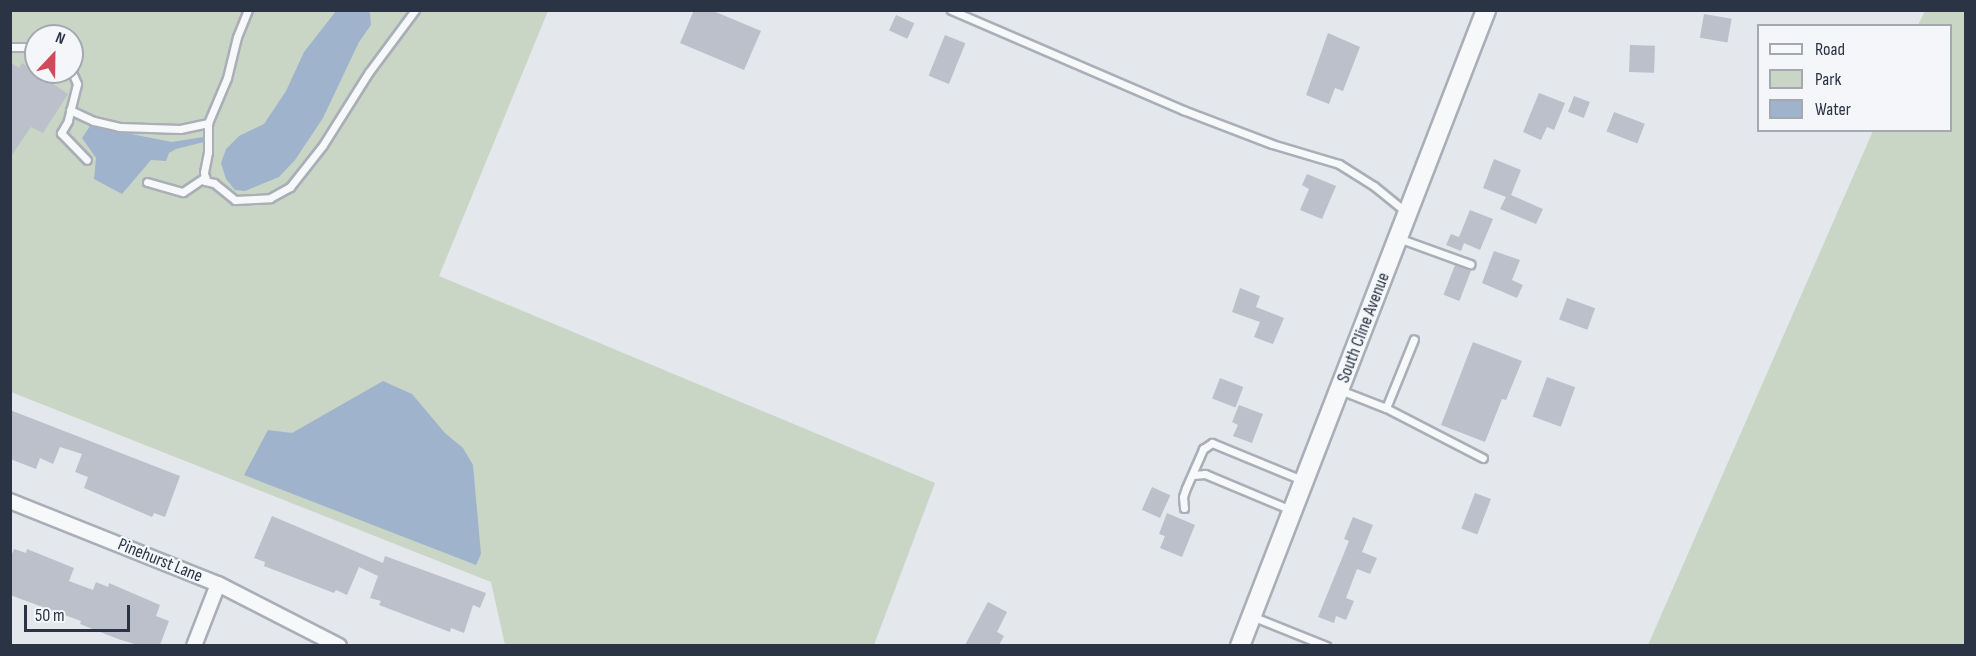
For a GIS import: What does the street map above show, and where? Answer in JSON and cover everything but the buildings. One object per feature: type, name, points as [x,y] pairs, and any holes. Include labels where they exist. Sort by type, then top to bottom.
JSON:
[{"type":"street","name":"South Cline Avenue","points":[[1240,645],[1486,10]]},
{"type":"street","name":"Pinehurst Lane","points":[[10,501],[218,584],[339,645]]},
{"type":"street","points":[[194,645],[218,584]]},
{"type":"lane","points":[[248,10],[237,37],[234,57],[227,78],[208,123],[206,181],[214,183],[235,200],[270,198],[290,187],[323,146],[369,72],[416,10]]},
{"type":"lane","points":[[951,10],[1183,110],[1272,144],[1339,164],[1374,186],[1408,213]]},
{"type":"lane","points":[[77,84],[68,121],[61,134],[87,160]]},
{"type":"lane","points":[[70,110],[118,127],[180,129],[208,123]]},
{"type":"lane","points":[[147,182],[183,192],[205,177]]},
{"type":"lane","points":[[1398,238],[1470,264]]},
{"type":"lane","points":[[1386,408],[1414,339]]},
{"type":"lane","points":[[1340,390],[1386,408],[1484,458]]},
{"type":"lane","points":[[1184,508],[1183,498],[1203,449],[1212,443],[1304,481]]},
{"type":"lane","points":[[1193,475],[1205,474],[1292,510]]},
{"type":"lane","points":[[1251,616],[1326,645]]},
{"type":"green space","points":[[10,11],[548,11],[439,276],[935,483],[874,645],[505,645],[491,582],[11,392]]},
{"type":"green space","points":[[1925,11],[1965,11],[1965,645],[1648,645],[1873,132],[1952,132],[1952,24],[1918,24]]},
{"type":"water","points":[[336,11],[367,11],[370,13],[371,25],[359,42],[323,118],[295,160],[279,177],[245,191],[235,190],[226,179],[221,163],[226,149],[239,136],[264,124],[286,91],[304,52]]},
{"type":"water","points":[[90,126],[172,142],[203,137],[204,142],[176,149],[169,153],[166,161],[151,160],[122,194],[94,179],[96,158],[82,138]]},
{"type":"water","points":[[383,381],[412,394],[445,433],[463,448],[473,465],[481,554],[476,565],[244,475],[268,430],[292,433]]}]
